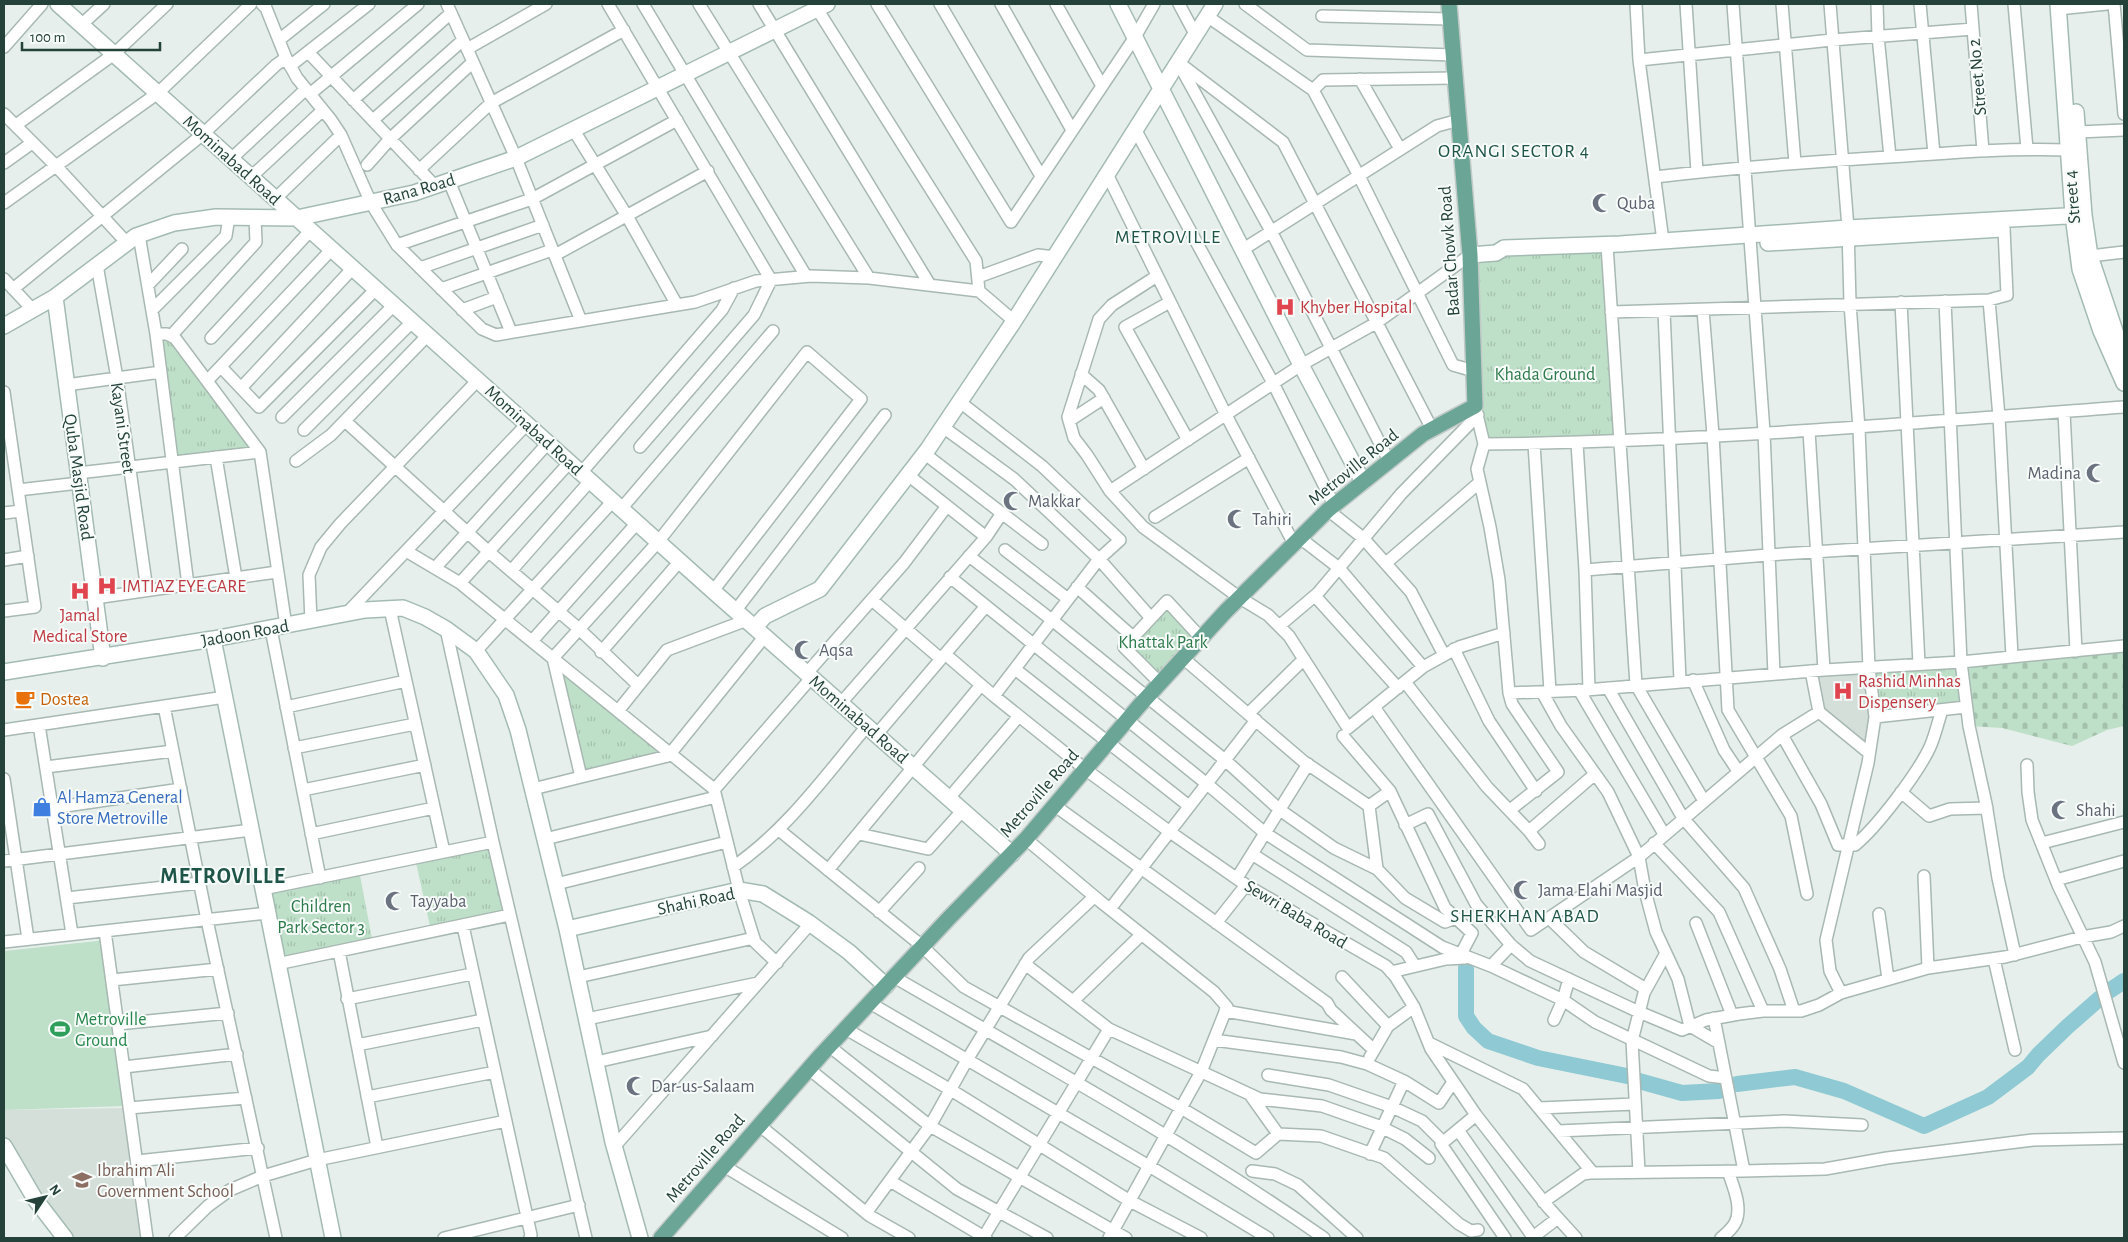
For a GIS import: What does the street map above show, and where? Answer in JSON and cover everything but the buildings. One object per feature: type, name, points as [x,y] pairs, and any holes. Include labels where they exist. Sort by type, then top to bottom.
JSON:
[{"type":"main road","name":"Badar Chowk Road","points":[[1449,4],[1470,255],[1476,411]]},
{"type":"main road","name":"Metroville Road","points":[[661,1238],[829,1046],[922,946],[1026,839],[1126,720],[1240,598],[1331,507],[1389,461],[1432,430],[1476,411]]},
{"type":"street","points":[[4,47],[42,4]]},
{"type":"street","points":[[82,25],[104,4]]},
{"type":"street","points":[[16,125],[114,54],[166,4]]},
{"type":"street","points":[[4,203],[158,94],[251,4]]},
{"type":"street","points":[[278,40],[324,4]]},
{"type":"street","points":[[13,289],[203,134],[276,65],[288,62],[308,52],[369,4]]},
{"type":"street","points":[[231,159],[308,91],[331,76],[418,4]]},
{"type":"street","points":[[373,120],[465,44],[546,4]]},
{"type":"street","points":[[608,4],[771,280]]},
{"type":"street","points":[[642,4],[806,276]]},
{"type":"street","points":[[699,4],[869,278]]},
{"type":"street","points":[[759,4],[930,285]]},
{"type":"street","points":[[877,4],[1011,222],[1135,37],[1154,4]]},
{"type":"street","points":[[940,4],[1041,176]]},
{"type":"street","points":[[1001,4],[1072,130]]},
{"type":"street","points":[[1056,4],[1102,86]]},
{"type":"street","points":[[1118,4],[1242,250],[1363,482]]},
{"type":"street","points":[[1179,4],[1195,34]]},
{"type":"street","points":[[1245,4],[1306,50],[1453,55]]},
{"type":"street","points":[[1636,4],[1639,60],[1663,241]]},
{"type":"street","points":[[1686,4],[1698,172]]},
{"type":"street","points":[[1733,4],[1764,432],[1774,674]]},
{"type":"street","points":[[1782,4],[1795,163]]},
{"type":"street","points":[[1830,4],[1844,159],[1850,303],[1859,429],[1869,668],[1875,717],[1869,753],[1826,940],[1830,971],[1841,993]]},
{"type":"street","points":[[1877,4],[1878,36],[1890,156]]},
{"type":"street","points":[[1920,4],[1934,154]]},
{"type":"street","name":"Street No 2","points":[[1971,4],[1983,151]]},
{"type":"street","points":[[2014,4],[2027,148]]},
{"type":"street","points":[[2063,6],[2106,4]]},
{"type":"street","points":[[2114,4],[2124,114]]},
{"type":"street","name":"Mominabad Road","points":[[60,5],[658,542],[1012,854]]},
{"type":"street","points":[[267,5],[278,40],[288,62],[341,135],[371,203],[396,245],[482,329],[496,335],[695,302],[756,281],[806,276],[869,278],[979,291],[1014,321]]},
{"type":"street","points":[[820,5],[976,261],[979,291]]},
{"type":"street","name":"Rana Road","points":[[4,326],[55,297],[133,239],[174,223],[216,217],[297,218],[414,193],[442,184],[516,158],[775,30],[820,5]]},
{"type":"street","name":"Street 4","points":[[2063,6],[2080,150],[2080,269],[2089,298],[2124,383]]},
{"type":"street","name":"Street 4","points":[[2063,6],[2068,150],[2079,220],[2124,358]]},
{"type":"street","points":[[353,100],[449,8],[516,158],[581,321]]},
{"type":"street","points":[[618,711],[667,650],[751,623],[820,588],[925,454],[1014,321],[1211,10],[1313,90],[1453,365],[1474,371]]},
{"type":"street","points":[[1322,16],[1450,19]]},
{"type":"street","points":[[1639,60],[1832,40],[1973,29]]},
{"type":"street","points":[[419,170],[491,103],[624,30]]},
{"type":"street","points":[[308,52],[419,170],[442,184],[466,222],[511,332]]},
{"type":"street","points":[[367,165],[390,139],[473,62]]},
{"type":"street","points":[[1178,62],[1283,142],[1432,430]]},
{"type":"street","points":[[1178,62],[1271,231],[1389,461]]},
{"type":"street","points":[[1313,90],[1323,80],[1455,78]]},
{"type":"street","points":[[1360,79],[1400,149]]},
{"type":"street","points":[[251,177],[323,110]]},
{"type":"street","points":[[4,114],[102,216],[133,239],[148,285],[156,334],[188,585]]},
{"type":"street","points":[[396,245],[532,199],[677,120]]},
{"type":"street","points":[[1242,250],[1437,126],[1459,120]]},
{"type":"street","points":[[1136,129],[1273,383],[1331,507],[1363,538],[1411,592],[1489,721],[1536,790]]},
{"type":"street","points":[[573,130],[627,216],[678,305]]},
{"type":"street","points":[[2078,132],[2124,130]]},
{"type":"street","points":[[275,199],[341,135]]},
{"type":"street","points":[[4,163],[32,143]]},
{"type":"street","points":[[1655,177],[1745,166],[1844,159],[2027,148],[2068,150]]},
{"type":"street","points":[[441,289],[488,272],[554,253],[627,216],[708,171]]},
{"type":"street","points":[[1107,174],[1226,415],[1297,541],[1340,568],[1423,667]]},
{"type":"street","points":[[152,310],[226,236],[229,217]]},
{"type":"street","points":[[171,336],[256,242],[255,218]]},
{"type":"street","points":[[1848,234],[2004,229],[2079,220]]},
{"type":"street","points":[[1110,491],[1301,365],[1376,323],[1470,255],[1496,253],[1504,248],[1607,249],[2079,220]]},
{"type":"street","points":[[420,268],[543,226]]},
{"type":"street","points":[[1611,312],[1989,300],[2007,295],[2004,229]]},
{"type":"street","points":[[212,338],[311,230]]},
{"type":"street","points":[[1607,249],[1663,241],[1750,240]]},
{"type":"street","points":[[148,285],[182,249]]},
{"type":"street","points":[[207,381],[332,249]]},
{"type":"street","points":[[1607,249],[1636,685],[1704,801]]},
{"type":"street","points":[[2090,256],[2124,252]]},
{"type":"street","points":[[978,276],[1038,255],[1055,257]]},
{"type":"street","name":"Kayani Street","points":[[97,265],[116,378],[147,590]]},
{"type":"street","points":[[241,388],[353,268]]},
{"type":"street","points":[[1158,276],[1112,305],[1099,319],[1068,417],[1074,438],[1110,491],[1143,527],[1240,598],[1268,615],[1289,636],[1348,728],[1423,667],[1449,652],[1504,633]]},
{"type":"street","points":[[4,279],[33,310]]},
{"type":"street","points":[[640,448],[754,315],[771,280]]},
{"type":"street","points":[[511,571],[722,310],[734,288]]},
{"type":"street","points":[[221,367],[259,408],[376,289]]},
{"type":"street","name":"Quba Masjid Road","points":[[55,297],[103,658]]},
{"type":"street","points":[[462,310],[497,298]]},
{"type":"street","points":[[1989,300],[1999,417],[2012,656]]},
{"type":"street","points":[[1945,301],[1961,662],[1966,707],[1987,808],[1998,878],[2015,955]]},
{"type":"street","points":[[1170,302],[1124,327],[1188,440]]},
{"type":"street","points":[[1901,302],[1919,664]]},
{"type":"street","points":[[282,417],[394,305]]},
{"type":"street","points":[[1703,310],[1713,435],[1728,710],[1790,816],[1807,894]]},
{"type":"street","points":[[1664,311],[1680,681]]},
{"type":"street","points":[[304,430],[412,322]]},
{"type":"street","points":[[476,651],[532,590],[617,505],[773,331]]},
{"type":"street","points":[[156,334],[174,338],[260,452],[286,626]]},
{"type":"street","points":[[296,461],[331,435],[428,335]]},
{"type":"street","points":[[553,658],[578,628],[658,542],[807,352],[861,398],[713,591]]},
{"type":"street","points":[[66,385],[161,372]]},
{"type":"street","points":[[1081,374],[1099,390],[1144,469]]},
{"type":"street","points":[[311,621],[309,574],[321,547],[340,524],[478,380]]},
{"type":"street","points":[[4,392],[35,607],[4,612]]},
{"type":"street","points":[[1069,421],[1104,398]]},
{"type":"street","points":[[960,402],[1042,466],[1120,540],[1099,559],[994,696]]},
{"type":"street","points":[[1484,444],[1577,443],[1764,432],[1859,429],[2124,407]]},
{"type":"street","points":[[1476,411],[1484,444],[1477,469],[1498,571],[1509,693],[1512,704],[1558,772],[1510,810]]},
{"type":"street","points":[[1279,626],[1315,596],[1401,494],[1476,411]]},
{"type":"street","points":[[2064,412],[2076,651]]},
{"type":"street","points":[[533,789],[671,754],[751,623],[885,415]]},
{"type":"street","points":[[345,421],[489,552],[578,628],[638,685]]},
{"type":"street","points":[[346,614],[527,424]]},
{"type":"street","points":[[943,427],[1014,479],[1099,559],[1151,618]]},
{"type":"street","points":[[1809,431],[1824,670]]},
{"type":"street","points":[[435,568],[548,443]]},
{"type":"street","points":[[1577,443],[1585,570],[1584,690],[1664,834]]},
{"type":"street","points":[[1534,444],[1546,692],[1561,726],[1608,792],[1639,856],[1644,890],[1656,932],[1678,980],[1690,1026],[1718,1043]]},
{"type":"street","points":[[18,490],[128,467],[260,452]]},
{"type":"street","points":[[925,454],[1042,544]]},
{"type":"street","points":[[216,457],[236,578]]},
{"type":"street","points":[[1155,517],[1249,458]]},
{"type":"street","points":[[460,583],[570,462]]},
{"type":"street","points":[[908,475],[986,537]]},
{"type":"street","points":[[1386,563],[1480,482]]},
{"type":"street","points":[[545,838],[715,794],[809,675],[904,564],[947,506]]},
{"type":"street","points":[[4,513],[21,511]]},
{"type":"street","points":[[841,703],[986,537],[1002,513]]},
{"type":"street","points":[[532,640],[637,523]]},
{"type":"street","points":[[1585,570],[1768,555],[2124,532]]},
{"type":"street","points":[[1005,550],[1068,599]]},
{"type":"street","points":[[406,551],[460,583],[671,754],[715,794],[739,890],[755,942],[777,963]]},
{"type":"street","points":[[4,560],[28,556]]},
{"type":"street","points":[[969,556],[1052,620],[1146,698],[1225,760],[1280,810],[1334,848],[1377,869],[1405,898],[1445,922],[1456,918]]},
{"type":"street","points":[[602,652],[680,561]]},
{"type":"street","points":[[95,598],[278,572]]},
{"type":"street","points":[[950,577],[1265,833],[1442,947],[1490,966],[1563,1000],[1595,1022],[1632,1041],[1709,1076],[1726,1078]]},
{"type":"street","points":[[1077,587],[1133,638]]},
{"type":"street","points":[[1315,596],[1401,685],[1488,787],[1529,830],[1539,844]]},
{"type":"street","name":"Sewri Baba Road","points":[[872,600],[906,630],[981,685],[1086,769],[1170,832],[1242,882],[1386,966],[1414,1007],[1429,1043],[1476,1115],[1543,1202],[1576,1238]]},
{"type":"street","points":[[1160,682],[1124,647],[1151,618],[1166,602],[1201,638]]},
{"type":"street","points":[[733,867],[754,853],[779,830],[943,657],[986,606]]},
{"type":"street","name":"Jadoon Road","points":[[4,672],[213,640],[365,610],[403,608],[425,617],[446,629],[476,651],[506,695],[518,730],[567,929],[614,1146],[640,1238]]},
{"type":"street","points":[[390,609],[444,852]]},
{"type":"street","points":[[271,629],[320,878]]},
{"type":"street","points":[[446,629],[493,842],[586,1238]]},
{"type":"street","points":[[213,640],[333,1238]]},
{"type":"street","points":[[1509,693],[1584,690],[1824,670],[1961,662],[2124,646]]},
{"type":"street","points":[[553,658],[581,777]]},
{"type":"street","points":[[1183,658],[1308,764],[1369,806],[1377,869]]},
{"type":"street","points":[[1110,909],[1225,760],[1252,717],[1304,659]]},
{"type":"street","points":[[1015,669],[1189,806]]},
{"type":"street","points":[[1811,671],[1819,712],[1869,753]]},
{"type":"street","points":[[1693,680],[1724,750],[1738,770]]},
{"type":"street","points":[[286,707],[406,681]]},
{"type":"street","points":[[828,870],[981,685]]},
{"type":"street","points":[[1608,688],[1683,818],[1744,888],[1780,969],[1794,1011]]},
{"type":"street","points":[[4,730],[225,697]]},
{"type":"street","points":[[164,706],[207,920],[276,1238]]},
{"type":"street","points":[[1374,707],[1532,930],[1639,856],[1754,756],[1782,734],[1819,712]]},
{"type":"street","points":[[1875,717],[1966,707]]},
{"type":"street","points":[[1782,734],[1821,804],[1838,845],[1855,845],[1901,792],[1930,746],[1942,710]]},
{"type":"street","points":[[949,798],[1019,716]]},
{"type":"street","points":[[294,748],[415,724]]},
{"type":"street","points":[[39,725],[72,934]]},
{"type":"street","points":[[1343,736],[1390,791],[1445,908],[1472,933],[1465,956]]},
{"type":"street","points":[[46,768],[173,750]]},
{"type":"street","points":[[1216,923],[1242,882],[1252,854],[1308,764]]},
{"type":"street","points":[[303,790],[424,765]]},
{"type":"street","points":[[2027,765],[2032,820],[2056,880],[2095,962],[2124,1063]]},
{"type":"street","points":[[1529,830],[1595,774]]},
{"type":"street","points":[[4,779],[28,939]]},
{"type":"street","points":[[52,808],[181,789]]},
{"type":"street","points":[[1369,806],[1390,791]]},
{"type":"street","points":[[1901,792],[1929,816],[1950,809],[1987,808]]},
{"type":"street","points":[[1054,805],[1327,1003],[1331,1010],[1374,1050]]},
{"type":"street","points":[[311,834],[434,808]]},
{"type":"street","points":[[859,834],[928,849],[963,810]]},
{"type":"street","points":[[1406,825],[1428,814],[1476,904],[1511,945],[1530,961],[1682,1030],[1714,1018],[1763,1011],[1801,1011],[1819,1005],[1841,993],[1928,968],[2015,955],[2082,937],[2111,932],[2124,926]]},
{"type":"street","points":[[2042,843],[2124,822]]},
{"type":"street","points":[[4,861],[251,830]]},
{"type":"street","points":[[779,830],[922,946],[964,987],[1181,1108],[1256,1153]]},
{"type":"street","points":[[1026,839],[1214,992],[1227,1007],[1201,1072],[1111,1235]]},
{"type":"street","points":[[263,890],[493,842]]},
{"type":"street","points":[[556,884],[727,842]]},
{"type":"street","points":[[1654,843],[1719,912],[1763,1011]]},
{"type":"street","points":[[1252,854],[1406,952],[1415,966]]},
{"type":"street","points":[[2056,880],[2124,861]]},
{"type":"street","points":[[879,912],[920,868]]},
{"type":"street","points":[[1924,876],[1928,968]]},
{"type":"street","points":[[67,898],[200,883]]},
{"type":"street","name":"Shahi Road","points":[[567,929],[739,890],[763,894],[810,924],[890,981]]},
{"type":"street","points":[[866,1213],[930,1126],[967,1060],[1029,958],[1094,896]]},
{"type":"street","points":[[4,942],[267,913]]},
{"type":"street","points":[[1879,914],[1888,979]]},
{"type":"street","points":[[277,964],[510,915]]},
{"type":"street","points":[[1549,918],[1584,952],[1646,989]]},
{"type":"street","points":[[614,1146],[810,924]]},
{"type":"street","points":[[1696,924],[1732,1016]]},
{"type":"street","points":[[463,926],[472,974],[528,1218],[530,1238]]},
{"type":"street","points":[[105,931],[147,1238]]},
{"type":"street","points":[[1073,1001],[1141,934]]},
{"type":"street","points":[[578,977],[754,938]]},
{"type":"street","points":[[1490,966],[1511,945]]},
{"type":"street","points":[[339,951],[377,1147]]},
{"type":"street","points":[[1639,1172],[1632,1041],[1646,989],[1666,953]]},
{"type":"street","points":[[1391,972],[1446,958],[1465,956]]},
{"type":"street","points":[[1994,959],[2015,1050]]},
{"type":"street","points":[[1025,964],[1109,1029],[1260,1100],[1322,1106],[1382,1128],[1405,1139],[1428,1158]]},
{"type":"street","points":[[112,980],[218,969]]},
{"type":"street","points":[[347,999],[472,974]]},
{"type":"street","points":[[1342,976],[1388,1026]]},
{"type":"street","points":[[1554,1020],[1563,1000],[1569,979]]},
{"type":"street","points":[[890,981],[985,1030],[1166,1135],[1324,1238]]},
{"type":"street","points":[[587,1019],[758,983]]},
{"type":"street","points":[[870,1003],[1268,1238]]},
{"type":"street","points":[[1367,1064],[1388,1026],[1414,1007]]},
{"type":"street","points":[[1226,1011],[1356,1034]]},
{"type":"street","points":[[118,1024],[228,1013]]},
{"type":"street","points":[[1714,1018],[1744,1171]]},
{"type":"street","points":[[357,1045],[483,1020]]},
{"type":"street","points":[[846,1029],[951,1090],[1130,1201],[1196,1237]]},
{"type":"street","points":[[890,1181],[984,1238],[1109,1029]]},
{"type":"street","points":[[596,1062],[712,1036]]},
{"type":"street","points":[[1214,1040],[1341,1057],[1367,1064],[1404,1081],[1439,1103],[1453,1082]]},
{"type":"street","points":[[1429,1043],[1523,1089],[1593,1173]]},
{"type":"street","points":[[829,1046],[930,1126],[1020,1177],[1111,1235],[1126,1238]]},
{"type":"street","points":[[124,1067],[237,1054]]},
{"type":"street","points":[[809,1069],[957,1189],[1047,1238]]},
{"type":"street","points":[[367,1097],[495,1072]]},
{"type":"street","points":[[1268,1075],[1329,1085],[1392,1107],[1422,1122],[1443,1142]]},
{"type":"street","points":[[1370,1154],[1404,1081]]},
{"type":"street","points":[[1251,1096],[1278,1134]]},
{"type":"street","points":[[129,1108],[246,1098]]},
{"type":"street","points":[[1539,1108],[1635,1104]]},
{"type":"street","points":[[1476,1115],[1440,1144],[1505,1238]]},
{"type":"street","points":[[175,1238],[208,1206],[230,1190],[263,1176],[317,1160],[506,1120]]},
{"type":"street","points":[[1558,1131],[1736,1125],[1784,1121],[1862,1125]]},
{"type":"street","points":[[759,1125],[866,1213],[909,1238]]},
{"type":"street","points":[[1458,1130],[1533,1237],[1558,1218]]},
{"type":"street","points":[[1248,1187],[1256,1153],[1278,1134],[1321,1136],[1384,1158],[1459,1224],[1471,1230],[1478,1230]]},
{"type":"street","points":[[1543,1202],[1583,1174],[1825,1169],[1887,1158],[2033,1140],[2124,1138]]},
{"type":"street","points":[[137,1160],[258,1148]]},
{"type":"street","points":[[5,1152],[35,1199],[65,1238]]},
{"type":"street","points":[[724,1166],[842,1238]]},
{"type":"street","points":[[1252,1171],[1275,1174],[1298,1185],[1358,1238]]},
{"type":"street","points":[[1721,1238],[1735,1223],[1737,1214],[1735,1193],[1728,1171]]},
{"type":"street","points":[[444,1238],[578,1205]]},
{"type":"shaded area","name":"Rashid Minhas Dispensery","points":[[1869,669],[1875,717],[1869,753],[1819,712],[1811,671]]},
{"type":"shaded area","name":"Ibrahim Ali Government School","points":[[129,1108],[147,1238],[65,1238],[4,1146],[4,1110]]},
{"type":"green space","name":"Khada Ground","points":[[1606,245],[1619,440],[1484,442],[1477,417],[1473,258]]},
{"type":"green space","points":[[156,334],[167,334],[260,452],[174,462]]},
{"type":"green space","name":"Khattak Park","points":[[1167,601],[1201,638],[1160,683],[1124,647]]},
{"type":"green space","points":[[2124,646],[2124,726],[2107,730],[2072,746],[2002,728],[1969,726],[1962,663]]},
{"type":"green space","points":[[553,658],[670,754],[581,777]]},
{"type":"green space","points":[[1961,663],[1965,707],[1875,715],[1869,669]]},
{"type":"green space","points":[[493,842],[510,915],[431,931],[415,858]]},
{"type":"green space","name":"Children Park Sector 3","points":[[359,870],[373,944],[277,964],[263,889]]},
{"type":"green space","name":"Metroville Ground","points":[[106,940],[126,1106],[4,1110],[4,951]]},
{"type":"waterway","points":[[1466,968],[1466,1016],[1474,1028],[1488,1041],[1538,1058],[1627,1076]]},
{"type":"waterway","points":[[2109,991],[2124,981]]},
{"type":"waterway","points":[[1737,1084],[1795,1077],[1844,1091],[1924,1126],[1988,1097],[2028,1067],[2067,1027],[2100,998]]},
{"type":"waterway","points":[[1639,1081],[1682,1093],[1719,1091]]},
{"type":"place","name":"Quba","points":[[1602,203]]},
{"type":"place","name":"Khyber Hospital","points":[[1285,307]]},
{"type":"place","name":"Madina","points":[[2096,473]]},
{"type":"place","name":"Makkar","points":[[1013,501]]},
{"type":"place","name":"Tahiri","points":[[1237,519]]},
{"type":"place","name":"IMTIAZ EYE CARE","points":[[107,586]]},
{"type":"place","name":"Jamal Medical Store","points":[[80,591]]},
{"type":"place","name":"Aqsa","points":[[804,650]]},
{"type":"place","name":"Rashid Minhas Dispensery","points":[[1843,691]]},
{"type":"place","name":"Dostea","points":[[25,699]]},
{"type":"place","name":"Al Hamza General Store Metroville","points":[[42,807]]},
{"type":"place","name":"Shahi","points":[[2061,810]]},
{"type":"place","name":"Jama Elahi Masjid","points":[[1523,890]]},
{"type":"place","name":"Tayyaba","points":[[395,901]]},
{"type":"place","name":"Metroville Ground","points":[[60,1029]]},
{"type":"place","name":"Dar-us-Salaam","points":[[636,1086]]},
{"type":"place","name":"Ibrahim Ali Government School","points":[[82,1180]]},
{"type":"district","name":"ORANGI SECTOR 4","points":[[1514,150]]},
{"type":"district","name":"METROVILLE","points":[[1168,236]]},
{"type":"district","name":"METROVILLE","points":[[223,875]]},
{"type":"district","name":"SHERKHAN ABAD","points":[[1525,915]]}]
